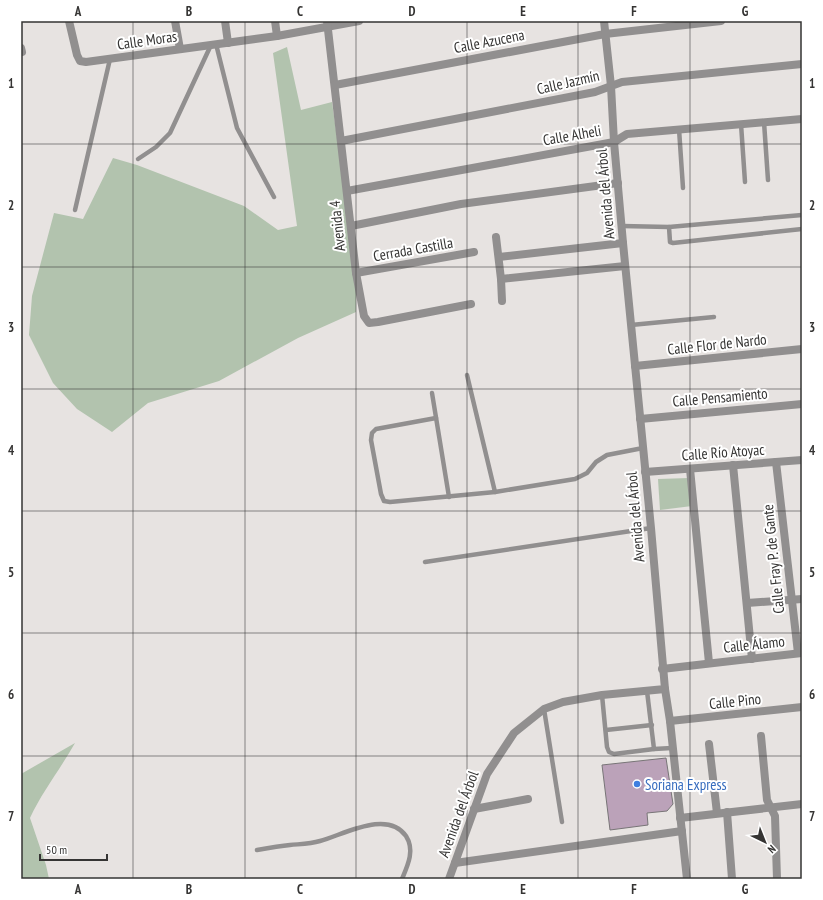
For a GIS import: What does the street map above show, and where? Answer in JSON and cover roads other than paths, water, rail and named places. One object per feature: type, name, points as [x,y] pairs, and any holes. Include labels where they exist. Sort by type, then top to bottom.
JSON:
[{"type":"street","name":"Calle Moras","points":[[69,21],[76,55],[80,61],[86,62],[277,36],[327,24],[360,21]]},
{"type":"street","points":[[175,21],[180,49]]},
{"type":"street","points":[[225,21],[228,43]]},
{"type":"street","points":[[275,21],[277,36]]},
{"type":"street","name":"Avenida del Árbol","points":[[449,879],[487,774],[514,733],[544,709],[563,702],[602,695],[665,689],[614,142],[612,86],[604,21]]},
{"type":"street","name":"Calle Azucena","points":[[335,85],[606,34],[721,21]]},
{"type":"street","name":"Avenida 4","points":[[327,24],[356,273],[364,316],[369,323],[378,322],[471,304]]},
{"type":"street","name":"Calle Jazmín","points":[[341,141],[595,92],[622,82],[802,64]]},
{"type":"street","name":"Calle Alheli","points":[[347,191],[614,142],[627,134],[802,119]]},
{"type":"street","points":[[351,226],[461,204],[618,183]]},
{"type":"street","points":[[496,236],[502,301]]},
{"type":"street","points":[[499,256],[623,243]]},
{"type":"street","name":"Cerrada Castilla","points":[[356,273],[474,252]]},
{"type":"street","points":[[501,279],[625,266]]},
{"type":"street","name":"Calle Flor de Nardo","points":[[635,366],[802,349]]},
{"type":"street","name":"Calle Pensamiento","points":[[640,419],[802,404]]},
{"type":"street","name":"Calle Río Atoyac","points":[[645,472],[802,460]]},
{"type":"street","name":"Calle Fray P. de Gante","points":[[776,462],[792,599],[800,653]]},
{"type":"street","points":[[733,465],[752,659]]},
{"type":"street","points":[[690,469],[709,663]]},
{"type":"street","points":[[747,603],[802,599]]},
{"type":"street","name":"Calle Álamo","points":[[662,669],[800,653]]},
{"type":"street","points":[[665,689],[670,721],[687,879]]},
{"type":"street","name":"Calle Pino","points":[[670,721],[802,707]]},
{"type":"street","points":[[761,736],[767,800],[775,816],[777,879]]},
{"type":"street","points":[[709,744],[717,813]]},
{"type":"street","points":[[474,809],[528,799]]},
{"type":"street","points":[[680,818],[802,804]]},
{"type":"street","points":[[727,812],[732,879]]},
{"type":"street","points":[[455,863],[682,830]]},
{"type":"lane","points":[[138,159],[156,147],[170,133],[214,44]]},
{"type":"lane","points":[[214,44],[237,128],[274,197]]},
{"type":"lane","points":[[75,210],[110,59]]},
{"type":"lane","points":[[764,122],[768,180]]},
{"type":"lane","points":[[741,124],[745,182]]},
{"type":"lane","points":[[679,129],[683,188]]},
{"type":"lane","points":[[622,226],[668,227],[802,215]]},
{"type":"lane","points":[[668,227],[670,242],[674,243],[802,229]]},
{"type":"lane","points":[[631,325],[714,318]]},
{"type":"lane","points":[[468,375],[495,492]]},
{"type":"lane","points":[[432,393],[449,497]]},
{"type":"lane","points":[[436,418],[376,429],[372,434],[370,440],[381,494],[384,501],[390,502],[495,492],[575,479],[587,473],[596,462],[607,455],[643,448]]},
{"type":"lane","points":[[425,562],[651,528]]},
{"type":"lane","points":[[647,691],[654,749]]},
{"type":"lane","points":[[602,695],[609,752],[614,754],[672,748]]},
{"type":"lane","points":[[544,709],[562,822]]},
{"type":"lane","points":[[606,730],[652,726]]},
{"type":"lane","points":[[256,850],[321,841],[361,827],[378,824],[392,825],[404,833],[410,842],[410,862],[402,879]]},
{"type":"place","name":"Soriana Express","points":[[637,784]]}]
